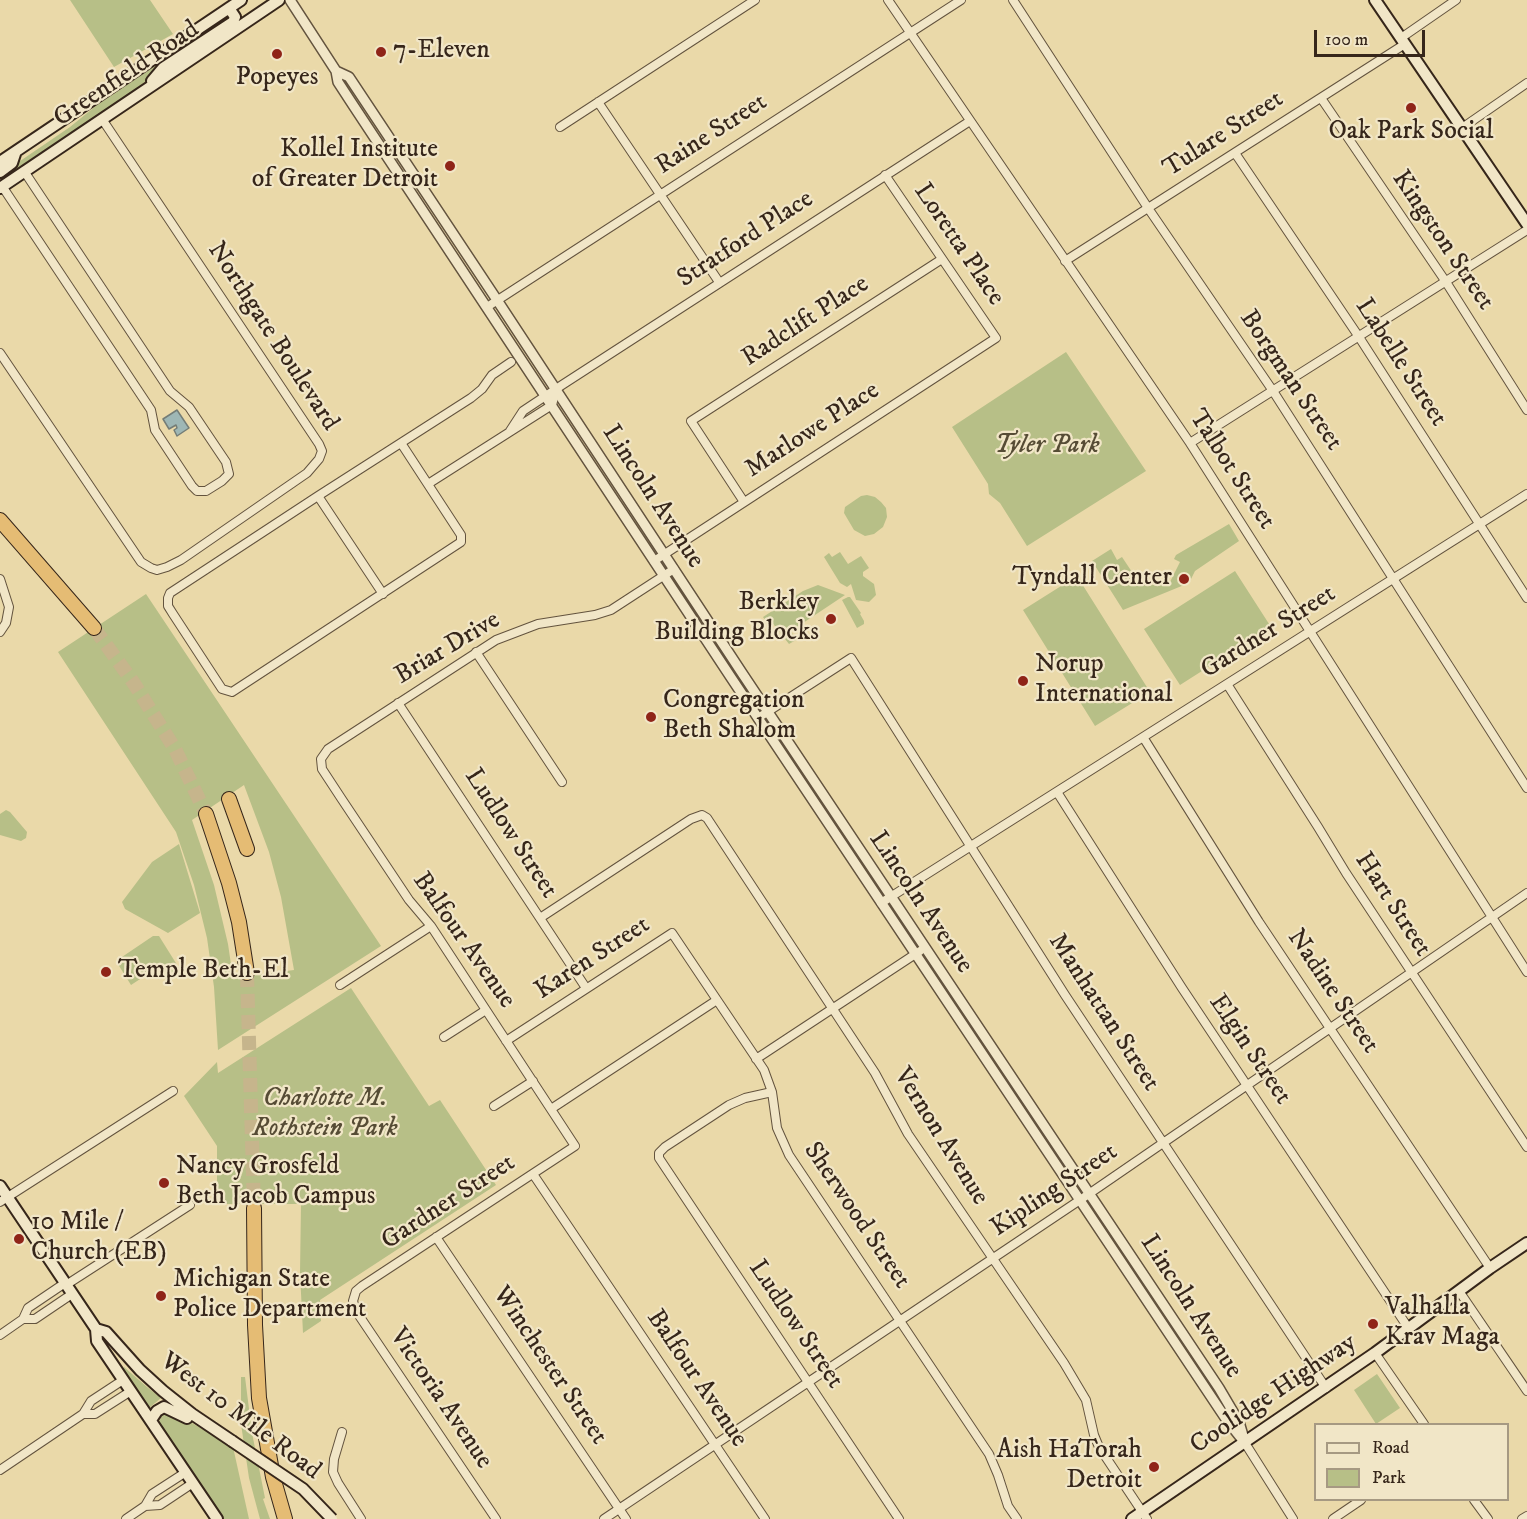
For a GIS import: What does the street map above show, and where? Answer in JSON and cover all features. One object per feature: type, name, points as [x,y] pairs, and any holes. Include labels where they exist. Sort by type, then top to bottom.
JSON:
[{"type":"highway","points":[[0,520],[94,628]]},
{"type":"highway","points":[[228,800],[247,849]]},
{"type":"highway","points":[[206,814],[235,904],[247,974]]},
{"type":"highway","points":[[254,1208],[255,1325],[259,1398],[271,1468],[285,1519]]},
{"type":"main road","name":"Greenfield Road","points":[[0,162],[241,0]]},
{"type":"main road","name":"Greenfield Road","points":[[1,186],[279,0]]},
{"type":"main road","points":[[1375,0],[1527,224]]},
{"type":"main road","points":[[142,92],[163,68],[233,22],[235,17],[229,8]]},
{"type":"main road","points":[[0,172],[12,163],[16,151]]},
{"type":"main road","name":"West 10 Mile Road","points":[[0,1186],[4,1200],[68,1287],[96,1329],[97,1341],[217,1519]]},
{"type":"main road","name":"Coolidge Highway","points":[[1132,1519],[1145,1515],[1527,1243]]},
{"type":"main road","name":"West 10 Mile Road","points":[[96,1329],[106,1332],[140,1370],[163,1391],[192,1414],[303,1490],[332,1519]]},
{"type":"main road","points":[[151,1420],[159,1408],[167,1408],[232,1441]]},
{"type":"street","name":"Lincoln Avenue","points":[[290,0],[336,71],[338,82],[732,679],[1226,1419],[1245,1443]]},
{"type":"street","points":[[560,127],[755,0]]},
{"type":"street","name":"Talbot Street","points":[[888,0],[1190,444],[1527,972]]},
{"type":"street","name":"Raine Street","points":[[487,307],[961,0]]},
{"type":"street","name":"Borgman Street","points":[[1013,0],[1148,208],[1273,391],[1527,788]]},
{"type":"street","name":"Tulare Street","points":[[1065,261],[1321,98],[1403,41],[1456,0]]},
{"type":"street","name":"Lincoln Avenue","points":[[336,71],[349,77],[702,614],[1090,1193],[1219,1388],[1239,1422],[1245,1443]]},
{"type":"street","points":[[1462,128],[1527,83]]},
{"type":"street","name":"Kingston Street","points":[[1321,98],[1446,282],[1527,410]]},
{"type":"street","points":[[598,102],[719,282]]},
{"type":"street","name":"Northgate Boulevard","points":[[0,353],[141,562],[157,570],[181,560],[307,473],[319,459],[322,451],[319,444],[102,119]]},
{"type":"street","name":"Stratford Place","points":[[510,431],[523,411],[970,121]]},
{"type":"street","name":"Labelle Street","points":[[1235,153],[1359,337],[1527,598]]},
{"type":"street","points":[[1,186],[151,410],[155,430],[192,486],[197,491],[206,491],[229,474],[226,462],[189,407],[170,391],[24,171]]},
{"type":"street","name":"Loretta Place","points":[[885,175],[996,338]]},
{"type":"street","points":[[1190,444],[1527,230]]},
{"type":"street","name":"Radclift Place","points":[[744,502],[691,422],[942,259]]},
{"type":"street","name":"Marlowe Place","points":[[654,561],[996,338]]},
{"type":"street","points":[[400,443],[461,535],[461,542],[232,692],[222,689],[168,606],[170,593],[318,496],[400,443],[471,398],[482,389],[492,375],[511,362]]},
{"type":"street","points":[[428,484],[552,405],[556,389]]},
{"type":"street","name":"Gardner Street","points":[[881,903],[1527,494]]},
{"type":"street","points":[[318,496],[382,594]]},
{"type":"street","name":"Briar Drive","points":[[321,759],[328,749],[496,640],[538,624],[595,615],[611,610],[674,569]]},
{"type":"street","points":[[0,632],[9,614],[8,598],[1,583]]},
{"type":"street","points":[[684,606],[693,600]]},
{"type":"street","points":[[693,620],[702,614]]},
{"type":"street","points":[[476,652],[562,782]]},
{"type":"street","name":"Manhattan Street","points":[[768,712],[851,658],[1065,995],[1326,1388]]},
{"type":"street","points":[[732,679],[742,673]]},
{"type":"street","name":"Hart Street","points":[[1227,684],[1338,861],[1527,1147]]},
{"type":"street","name":"Ludlow Street","points":[[398,703],[586,988]]},
{"type":"street","points":[[758,718],[768,712]]},
{"type":"street","name":"Nadine Street","points":[[1143,737],[1259,922],[1490,1268]]},
{"type":"street","name":"Balfour Avenue","points":[[321,759],[322,769],[340,798],[409,900],[431,926],[575,1146]]},
{"type":"street","name":"Elgin Street","points":[[1057,792],[1182,988],[1409,1329]]},
{"type":"street","name":"Vernon Avenue","points":[[540,918],[691,819],[702,815],[712,824],[875,1073],[908,1134],[1086,1400],[1099,1447],[1145,1515]]},
{"type":"street","name":"Kipling Street","points":[[604,1519],[1080,1200],[1527,893]]},
{"type":"street","points":[[340,985],[431,926]]},
{"type":"street","name":"Karen Street","points":[[506,1041],[672,933]]},
{"type":"street","name":"Sherwood Street","points":[[672,933],[769,1081],[777,1128],[789,1155],[989,1454],[999,1475],[1008,1506],[1017,1519]]},
{"type":"street","points":[[756,1059],[925,948]]},
{"type":"street","points":[[551,1109],[717,1000]]},
{"type":"street","points":[[444,1038],[486,1010]]},
{"type":"street","points":[[494,1106],[533,1081]]},
{"type":"street","points":[[4,1200],[172,1091]]},
{"type":"street","name":"Ludlow Street","points":[[772,1092],[745,1098],[729,1105],[665,1147],[659,1154],[661,1162],[899,1519]]},
{"type":"street","name":"Gardner Street","points":[[353,1300],[356,1291],[362,1286],[575,1146]]},
{"type":"street","name":"Balfour Avenue","points":[[532,1174],[765,1519]]},
{"type":"street","points":[[0,1335],[22,1319],[28,1308],[68,1287],[190,1206]]},
{"type":"street","name":"Winchester Street","points":[[436,1237],[626,1519]]},
{"type":"street","points":[[22,1319],[35,1319],[68,1287]]},
{"type":"street","points":[[1459,1291],[1527,1391]]},
{"type":"street","name":"Victoria Avenue","points":[[353,1300],[356,1311],[496,1519]]},
{"type":"street","points":[[1375,1353],[1423,1423]]},
{"type":"street","points":[[0,1470],[83,1414],[92,1401],[123,1380]]},
{"type":"street","points":[[83,1414],[95,1414],[131,1391]]},
{"type":"street","points":[[342,1432],[334,1459],[333,1472],[362,1519]]},
{"type":"street","points":[[1245,1443],[1293,1519]]},
{"type":"street","points":[[126,1519],[145,1506],[152,1494],[186,1472]]},
{"type":"street","points":[[145,1506],[160,1504],[192,1483]]},
{"type":"street","points":[[1333,1519],[1360,1501]]},
{"type":"street","points":[[1475,1501],[1488,1519]]},
{"type":"street","points":[[1522,1519],[1527,1516]]},
{"type":"green space","points":[[70,0],[150,0],[173,34],[114,67]]},
{"type":"green space","points":[[228,17],[230,21],[163,67],[136,89],[7,176],[4,172],[70,127],[97,105]]},
{"type":"green space","name":"Tyler Park","points":[[1066,352],[1146,471],[1027,546],[1000,503],[989,494],[988,484],[952,427]]},
{"type":"green space","points":[[867,495],[881,502],[886,508],[887,517],[883,527],[874,534],[865,536],[854,530],[844,513],[845,507],[861,496]]},
{"type":"green space","points":[[1229,524],[1239,541],[1195,571],[1189,583],[1123,610],[1092,561],[1111,549],[1117,560],[1122,557],[1140,584],[1144,582],[1146,585],[1163,584],[1165,582],[1169,584],[1180,562],[1174,559],[1176,555]]},
{"type":"green space","points":[[840,552],[848,564],[861,556],[869,568],[863,572],[863,576],[874,584],[876,595],[869,602],[856,600],[851,584],[847,587],[840,583],[824,557],[829,553],[832,557]]},
{"type":"green space","points":[[1235,571],[1271,627],[1180,685],[1144,629]]},
{"type":"green space","points":[[1077,576],[1150,692],[1095,726],[1023,610]]},
{"type":"green space","points":[[818,585],[845,595],[791,631],[796,640],[789,644],[771,621],[767,623],[763,617],[803,591]]},
{"type":"green space","name":"Charlotte M. Rothstein Park","points":[[146,594],[381,946],[218,1050],[214,987],[207,938],[194,885],[176,832],[58,652]],"holes":[[[244,785],[269,852],[281,897],[294,970],[233,978],[228,944],[214,885],[192,820]]]},
{"type":"green space","points":[[848,597],[861,613],[864,621],[864,624],[857,628],[842,600]]},
{"type":"green space","points":[[6,810],[27,832],[26,838],[21,841],[0,835],[0,814]]},
{"type":"green space","points":[[179,844],[200,913],[168,933],[125,909],[122,902],[152,862]]},
{"type":"green space","points":[[153,936],[159,936],[179,968],[167,976],[160,966],[131,985],[116,961]]},
{"type":"green space","name":"Charlotte M. Rothstein Park","points":[[351,988],[429,1106],[440,1100],[496,1185],[320,1300],[321,1321],[303,1333],[300,1273],[301,1204],[217,1204],[217,1146],[184,1096],[217,1062],[218,1073]]},
{"type":"green space","points":[[124,1367],[161,1398],[149,1408],[123,1369]]},
{"type":"green space","points":[[1377,1374],[1400,1408],[1375,1423],[1354,1390]]},
{"type":"green space","points":[[241,1377],[245,1377],[252,1433],[265,1498],[263,1499],[270,1519],[260,1519],[249,1478],[241,1424]]},
{"type":"green space","points":[[168,1412],[180,1416],[233,1447],[249,1519],[223,1519],[159,1422],[162,1415]]},
{"type":"water","points":[[177,410],[189,428],[177,436],[174,430],[177,428],[176,425],[169,429],[163,419]]},
{"type":"tunnel","points":[[94,628],[133,682],[175,749],[206,814]]},
{"type":"tunnel","points":[[247,973],[254,1208]]},
{"type":"place","name":"7-Eleven","points":[[381,52]]},
{"type":"place","name":"Popeyes","points":[[277,54]]},
{"type":"place","name":"Oak Park Social","points":[[1411,108]]},
{"type":"place","name":"Kollel Institute of Greater Detroit","points":[[450,166]]},
{"type":"place","name":"Tyndall Center","points":[[1184,579]]},
{"type":"place","name":"Berkley Building Blocks","points":[[831,619]]},
{"type":"place","name":"Norup International","points":[[1023,681]]},
{"type":"place","name":"Congregation Beth Shalom","points":[[651,717]]},
{"type":"place","name":"Temple Beth-El","points":[[106,972]]},
{"type":"place","name":"Nancy Grosfeld Beth Jacob Campus","points":[[164,1183]]},
{"type":"place","name":"10 Mile / Church (EB)","points":[[19,1239]]},
{"type":"place","name":"Michigan State Police Department","points":[[161,1296]]},
{"type":"place","name":"Valhalla Krav Maga","points":[[1373,1324]]},
{"type":"place","name":"Aish HaTorah Detroit","points":[[1154,1467]]}]
